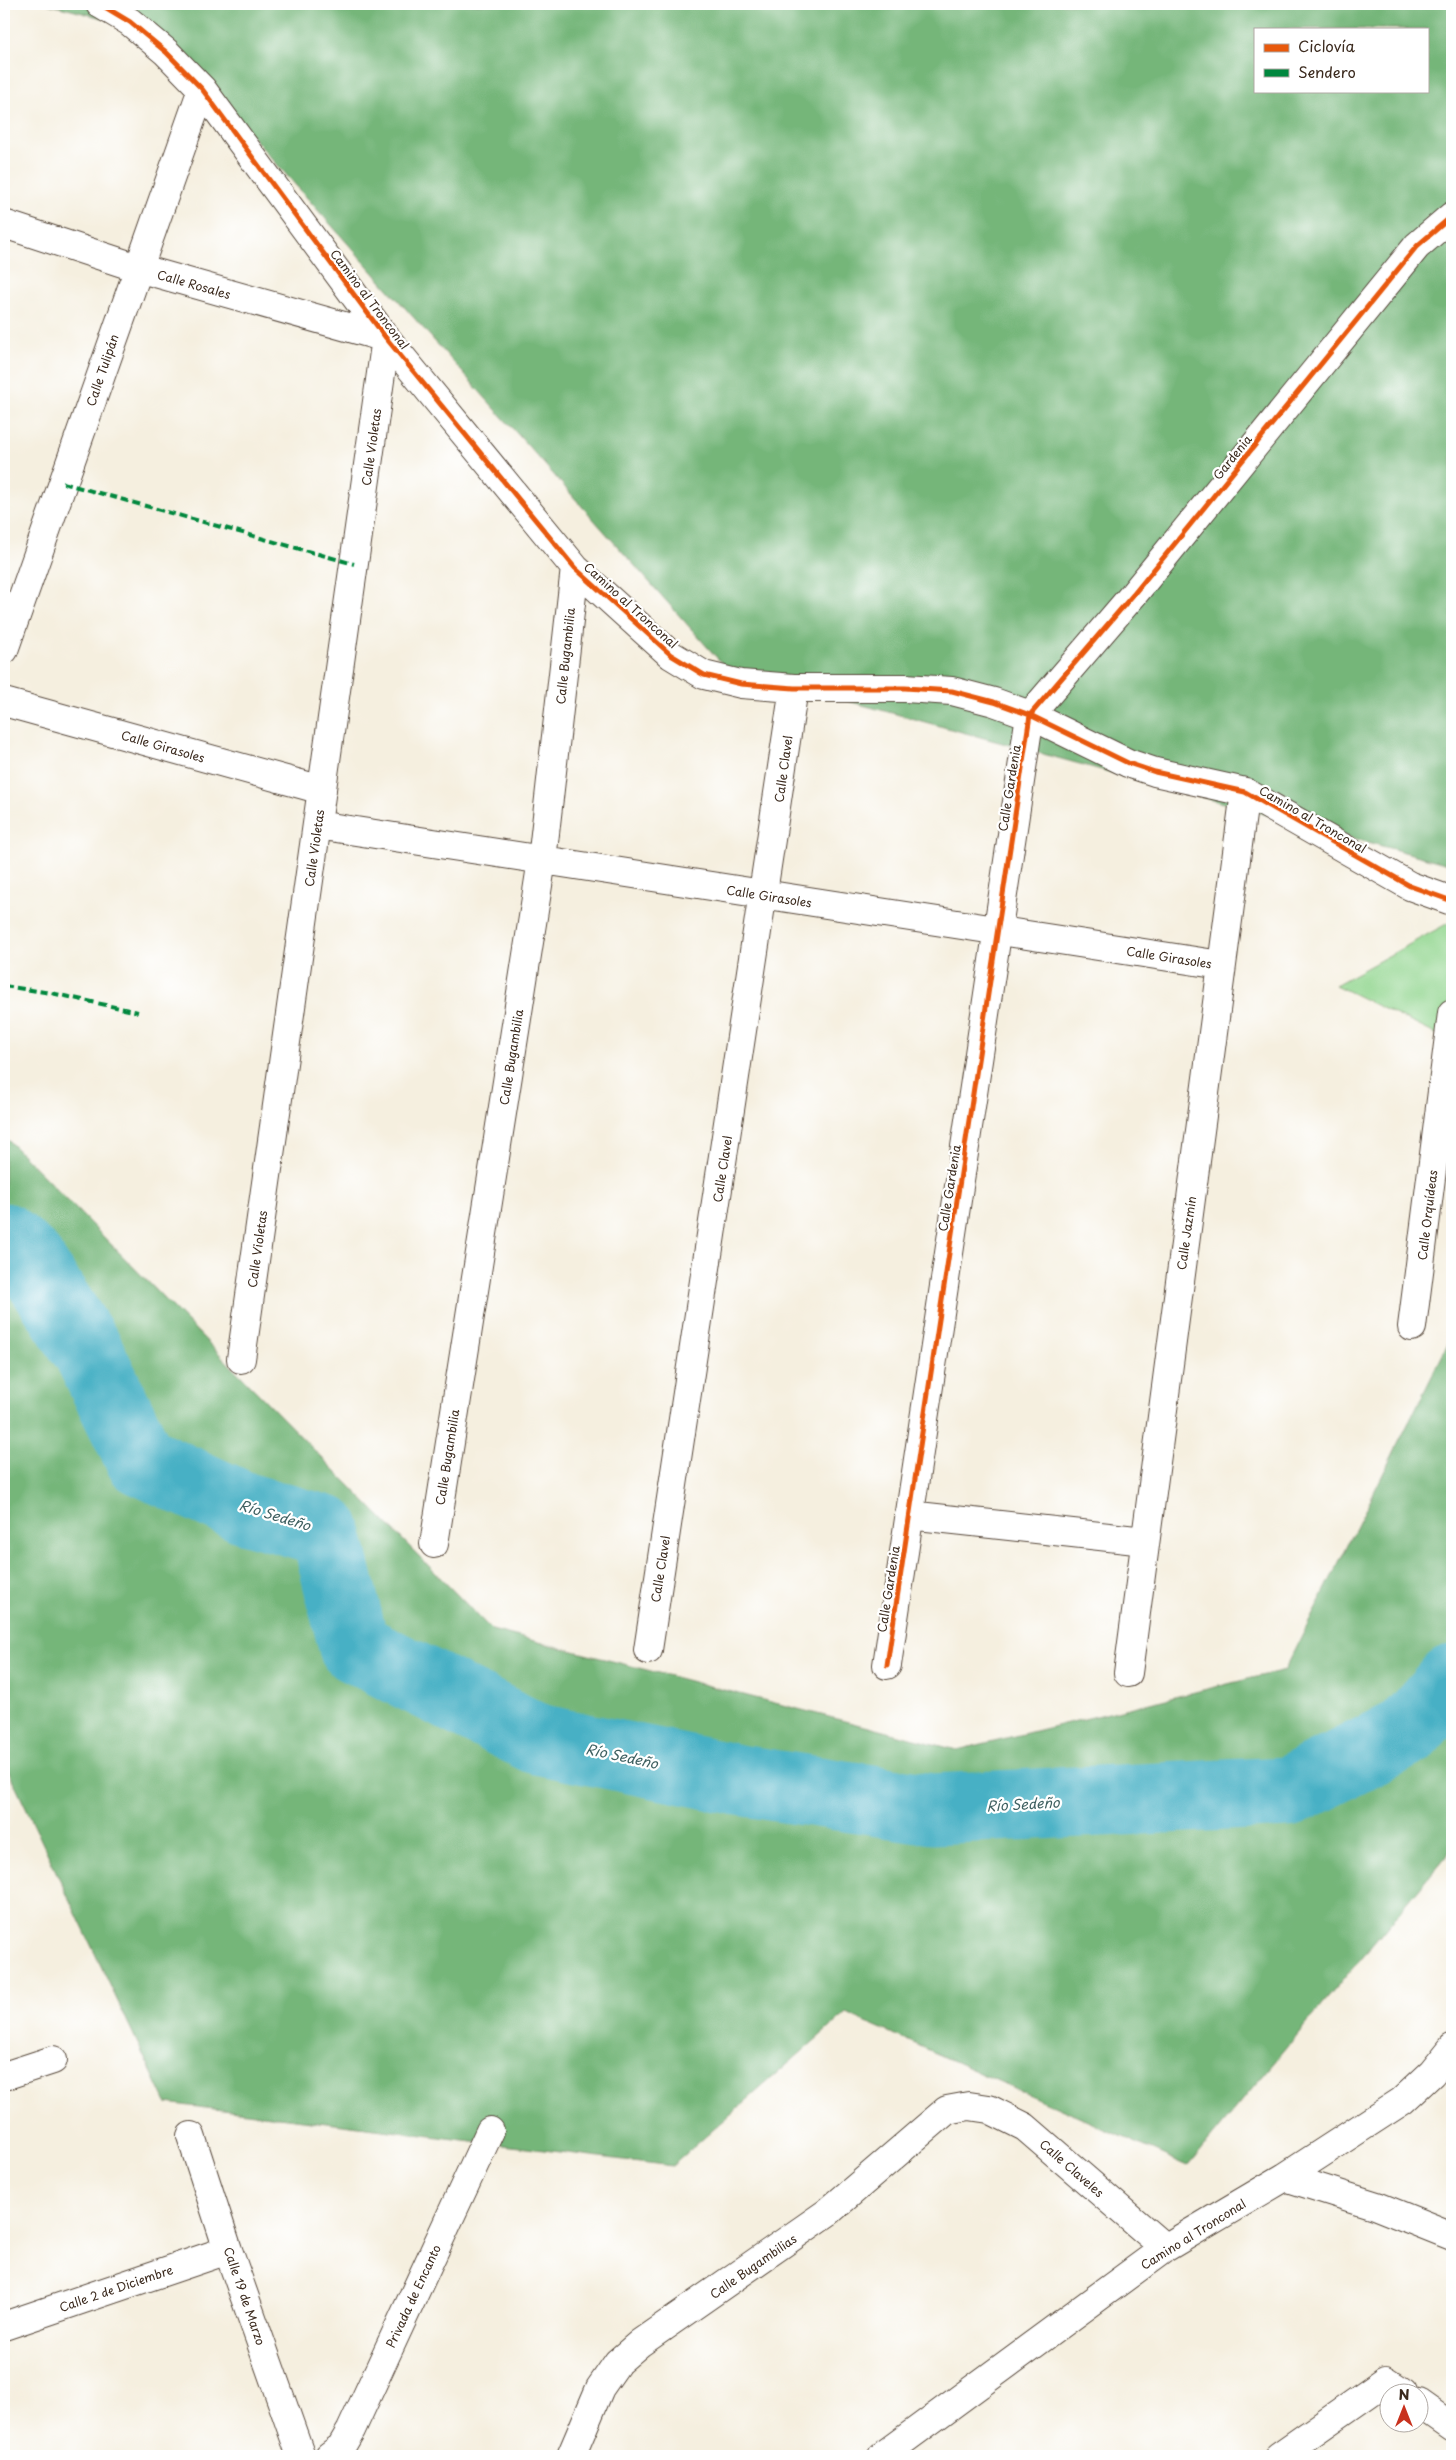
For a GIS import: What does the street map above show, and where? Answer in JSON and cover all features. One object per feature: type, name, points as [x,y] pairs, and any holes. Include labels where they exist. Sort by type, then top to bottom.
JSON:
[{"type":"street","name":"Camino al Tronconal","points":[[100,4],[130,22],[166,52],[202,89],[386,338],[575,568],[671,655],[704,674],[741,684],[794,688],[905,688],[952,691],[994,702],[1030,715],[1128,764],[1245,792],[1410,886],[1452,901]]},
{"type":"street","name":"Calle Tulipán","points":[[4,650],[202,89]]},
{"type":"street","name":"Gardenia","points":[[1030,715],[1133,595],[1417,246],[1452,216]]},
{"type":"street","name":"Calle Rosales","points":[[4,224],[138,268],[386,338]]},
{"type":"street","name":"Calle Violetas","points":[[241,1359],[386,338]]},
{"type":"street","name":"Calle Bugambilia","points":[[434,1544],[542,860],[575,568]]},
{"type":"street","name":"Calle Clavel","points":[[648,1650],[794,688]]},
{"type":"street","name":"Calle Girasoles","points":[[4,702],[322,790]]},
{"type":"street","name":"Calle Gardenia","points":[[887,1665],[1030,715]]},
{"type":"street","name":"Calle Jazmín","points":[[1128,1673],[1245,792]]},
{"type":"street","name":"Calle Girasoles","points":[[317,825],[1221,965]]},
{"type":"street","name":"Calle Orquídeas","points":[[1412,1326],[1452,1013]]},
{"type":"street","points":[[909,1515],[1145,1540]]},
{"type":"street","name":"Camino al Tronconal","points":[[882,2456],[1165,2248],[1285,2177],[1402,2101],[1432,2073],[1452,2048]]},
{"type":"street","points":[[4,2076],[53,2060]]},
{"type":"street","name":"Calle Claveles","points":[[968,2106],[988,2109],[1025,2127],[1165,2248]]},
{"type":"street","name":"Calle Bugambilias","points":[[571,2456],[600,2388],[618,2362],[640,2343],[828,2212],[947,2110],[968,2106]]},
{"type":"street","name":"Privada de Encanto","points":[[329,2456],[341,2447],[351,2430],[490,2131]]},
{"type":"street","name":"Calle 19 de Marzo","points":[[191,2136],[228,2250],[301,2456]]},
{"type":"street","points":[[1285,2177],[1377,2206],[1452,2236]]},
{"type":"street","name":"Calle 2 de Diciembre","points":[[4,2326],[228,2250]]},
{"type":"street","points":[[1279,2456],[1378,2397]]},
{"type":"street","points":[[1428,2410],[1452,2427]]},
{"type":"green space","points":[[48,4],[1452,4],[1452,865],[726,668],[160,33]]},
{"type":"green space","points":[[1452,921],[1452,1042],[1335,985]]},
{"type":"green space","points":[[4,1136],[492,1630],[957,1750],[1285,1670],[1452,1336],[1452,1849],[1188,2166],[846,2013],[672,2166],[166,2103],[4,1762]]},
{"type":"waterway","name":"Río Sedeño","points":[[4,1238],[28,1259],[88,1351],[141,1460],[245,1508],[326,1531],[354,1647],[537,1739],[738,1780],[932,1809],[1288,1792],[1407,1732],[1452,1680]]},
{"type":"marked path","points":[[63,483],[354,564]]},
{"type":"marked path","points":[[4,986],[51,993],[138,1012]]},
{"type":"cycle path","points":[[100,4],[130,22],[166,52],[202,89],[386,338],[575,568],[671,655],[704,675],[741,684],[794,688],[905,688],[952,691],[994,702],[1030,715],[1128,763],[1155,772],[1245,792],[1410,886],[1452,901]]},
{"type":"cycle path","points":[[887,1665],[1030,715],[1133,595],[1417,246],[1452,216]]}]
